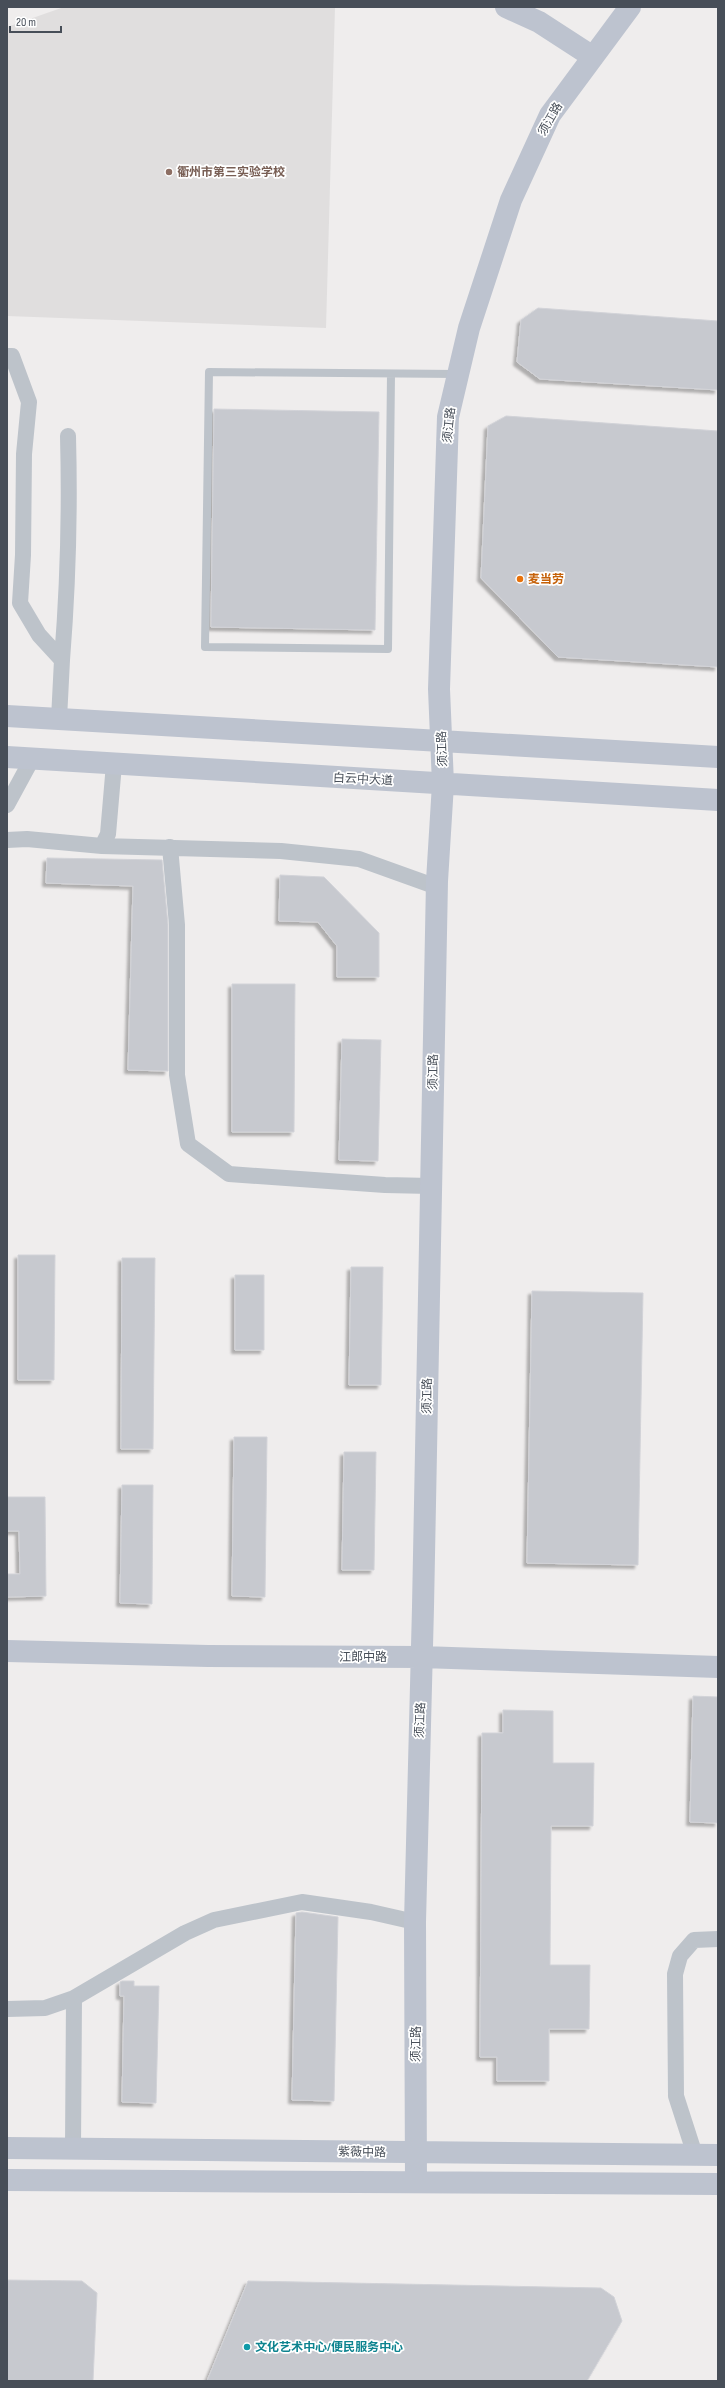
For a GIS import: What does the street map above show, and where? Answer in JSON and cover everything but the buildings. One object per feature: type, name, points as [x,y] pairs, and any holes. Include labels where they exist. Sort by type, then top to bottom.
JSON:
[{"type":"street","points":[[506,7],[539,22],[593,57]]},
{"type":"street","name":"须江路","points":[[416,2182],[415,1922],[422,1657],[437,887],[443,784],[439,689],[448,418],[469,328],[511,200],[550,115],[630,7]]},
{"type":"street","points":[[7,356],[12,356],[29,402],[24,454],[24,555],[14,603],[39,635],[62,660]]},
{"type":"street","points":[[59,719],[67,597],[70,510],[68,436]]},
{"type":"street","points":[[7,716],[718,757]]},
{"type":"street","name":"白云中大道","points":[[7,757],[718,800]]},
{"type":"street","points":[[7,805],[32,759]]},
{"type":"street","points":[[102,846],[108,834],[114,764]]},
{"type":"street","points":[[7,840],[49,841],[102,846],[281,851],[360,859],[437,887]]},
{"type":"street","points":[[170,847],[177,925],[177,1075],[188,1144],[229,1174],[385,1185],[431,1186]]},
{"type":"street","name":"江郎中路","points":[[7,1651],[208,1656],[422,1657],[718,1667]]},
{"type":"street","points":[[7,2009],[45,2008],[74,1998],[185,1933],[214,1920],[302,1902],[371,1912],[415,1922]]},
{"type":"street","points":[[696,2155],[676,2096],[675,1974],[680,1956],[694,1940],[718,1939]]},
{"type":"street","points":[[73,2148],[74,1998]]},
{"type":"street","name":"紫薇中路","points":[[7,2148],[718,2155]]},
{"type":"street","points":[[7,2180],[718,2184]]},
{"type":"lane","points":[[391,374],[388,649],[205,647],[209,372],[458,374]]},
{"type":"shaded area","name":"衢州市第三实验学校","points":[[64,7],[335,7],[326,328],[7,316],[7,27]]},
{"type":"place","name":"衢州市第三实验学校","points":[[169,172]]},
{"type":"place","name":"麦当劳","points":[[520,579]]},
{"type":"place","name":"文化艺术中心/便民服务中心","points":[[247,2347]]}]
